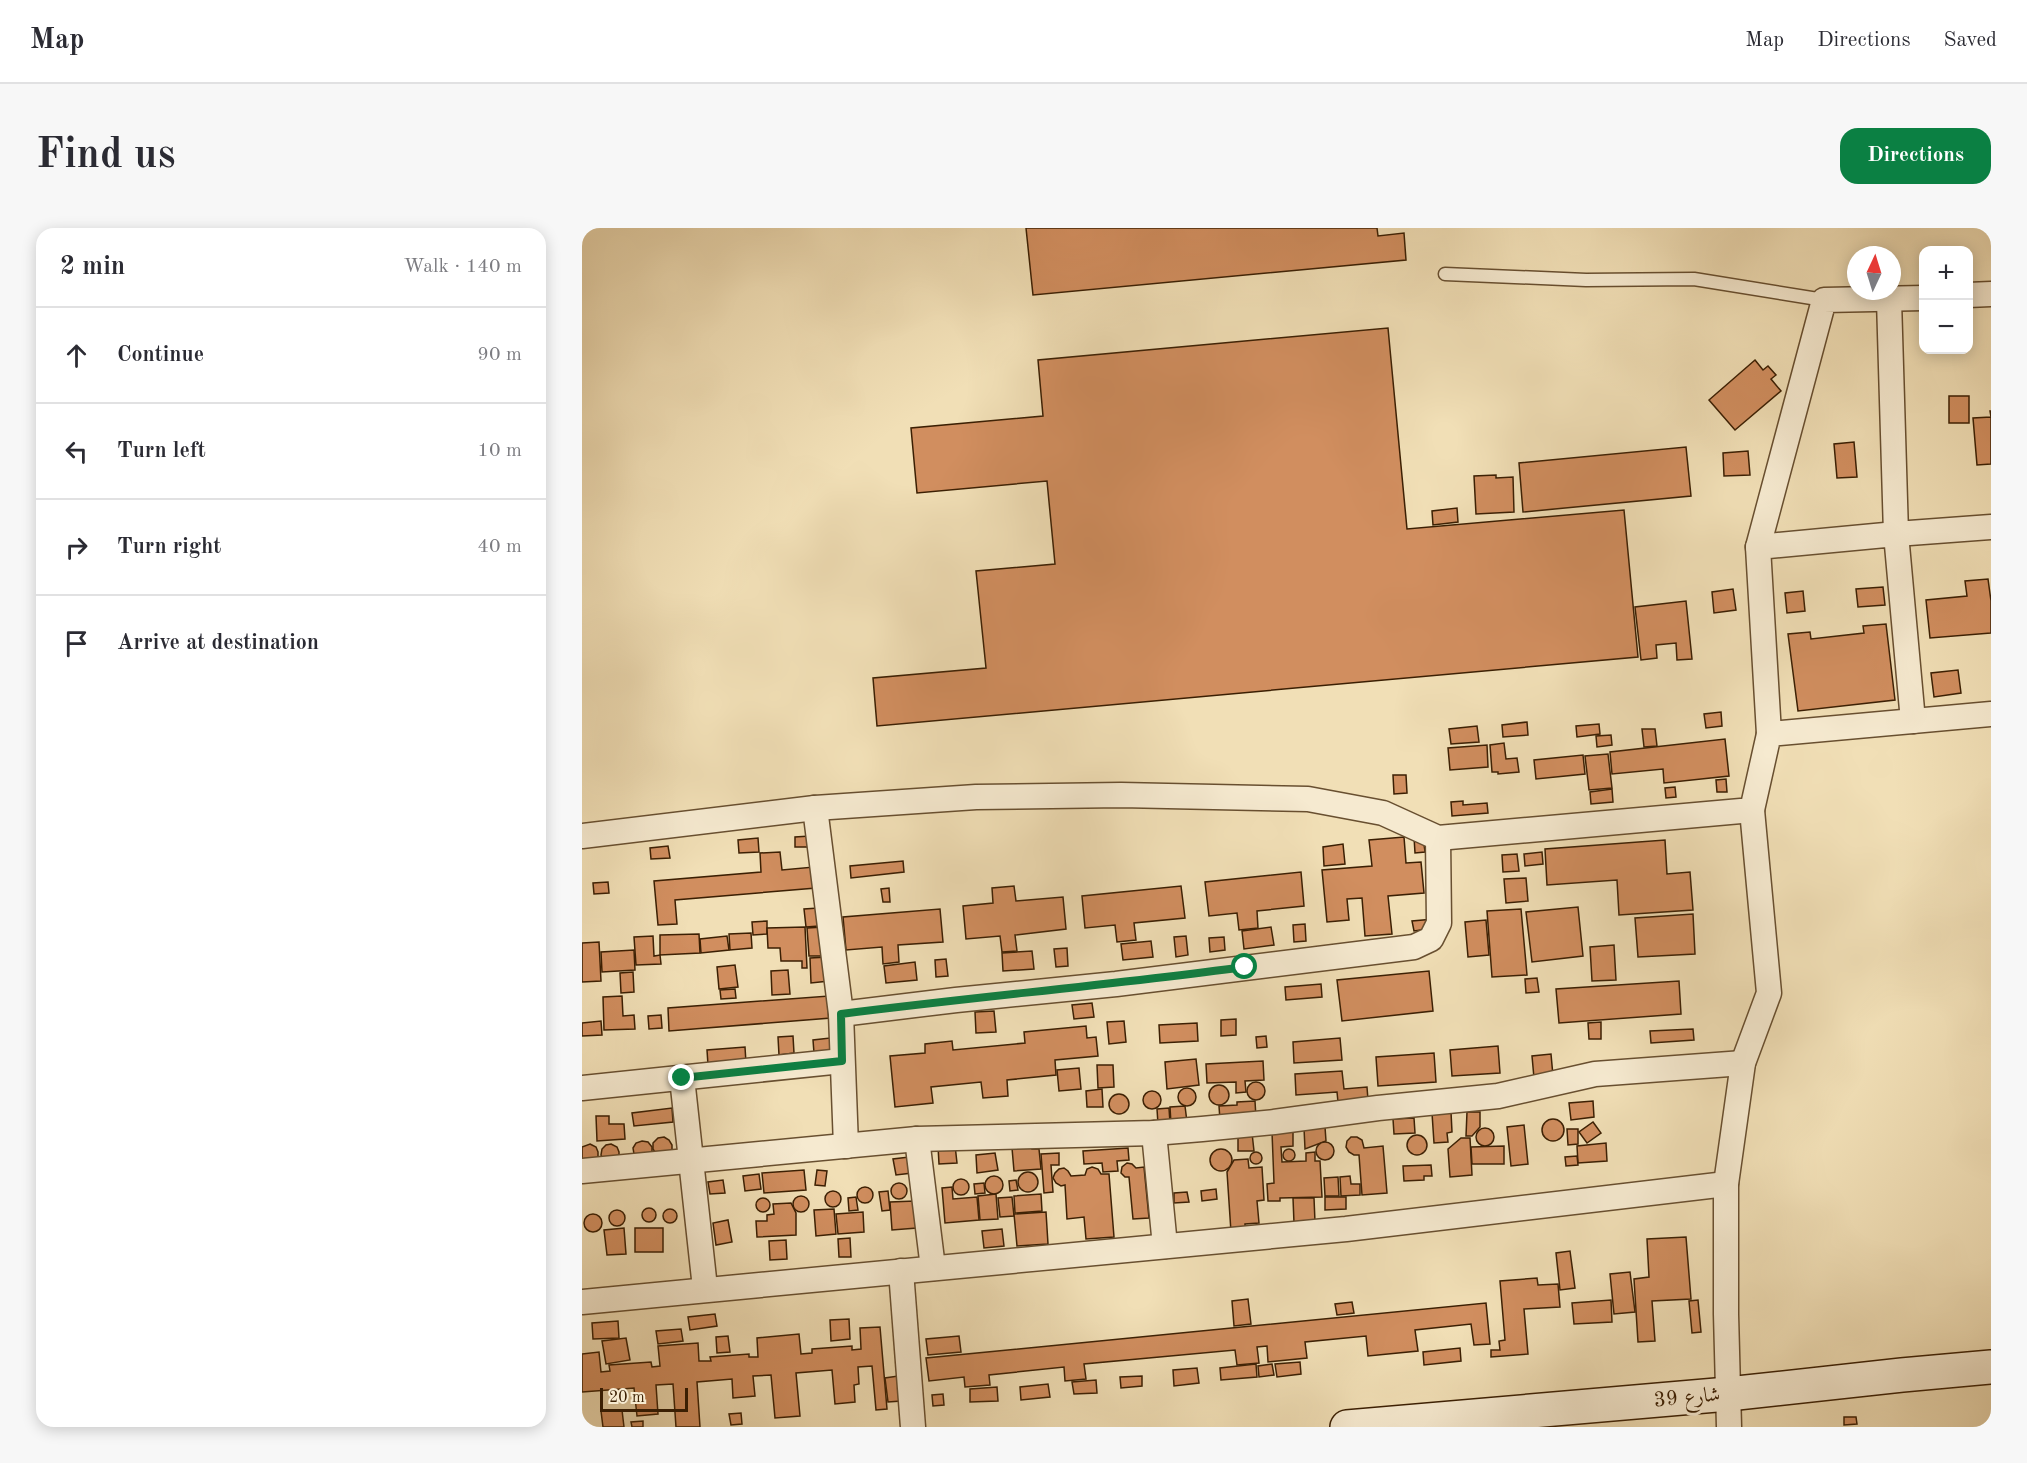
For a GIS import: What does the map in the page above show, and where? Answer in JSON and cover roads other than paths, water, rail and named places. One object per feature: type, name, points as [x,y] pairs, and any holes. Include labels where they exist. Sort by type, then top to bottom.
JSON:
[{"type":"street","points":[[1973,295],[1991,294]]},
{"type":"street","points":[[1901,299],[1919,298]]},
{"type":"street","points":[[1729,1427],[1726,1184],[1743,1063],[1769,993],[1752,810],[1769,734],[1758,547],[1824,300],[1847,300]]},
{"type":"street","points":[[1889,300],[1896,534],[1913,721]]},
{"type":"street","points":[[1758,547],[1991,527]]},
{"type":"street","points":[[1769,734],[1991,714]]},
{"type":"street","points":[[582,836],[815,808],[976,797],[1121,795],[1308,799],[1383,813],[1438,838],[1752,810]]},
{"type":"street","points":[[815,808],[841,1014],[846,1146]]},
{"type":"street","points":[[841,1014],[1116,984],[1414,947],[1431,939],[1439,923],[1438,838]]},
{"type":"street","points":[[582,1088],[842,1061]]},
{"type":"street","points":[[582,1171],[917,1139],[1154,1133],[1274,1122],[1378,1108],[1498,1096],[1594,1074],[1743,1063]]},
{"type":"street","points":[[682,1078],[705,1288]]},
{"type":"street","points":[[1154,1133],[1165,1246]]},
{"type":"street","points":[[917,1139],[933,1268]]},
{"type":"street","points":[[582,1302],[705,1288],[1346,1229],[1726,1184]]},
{"type":"street","points":[[901,1271],[913,1427]]},
{"type":"street","name":"شارع 39","points":[[1347,1427],[1728,1394],[1991,1367]]},
{"type":"lane","points":[[1445,274],[1586,280],[1694,279],[1824,300]]}]
